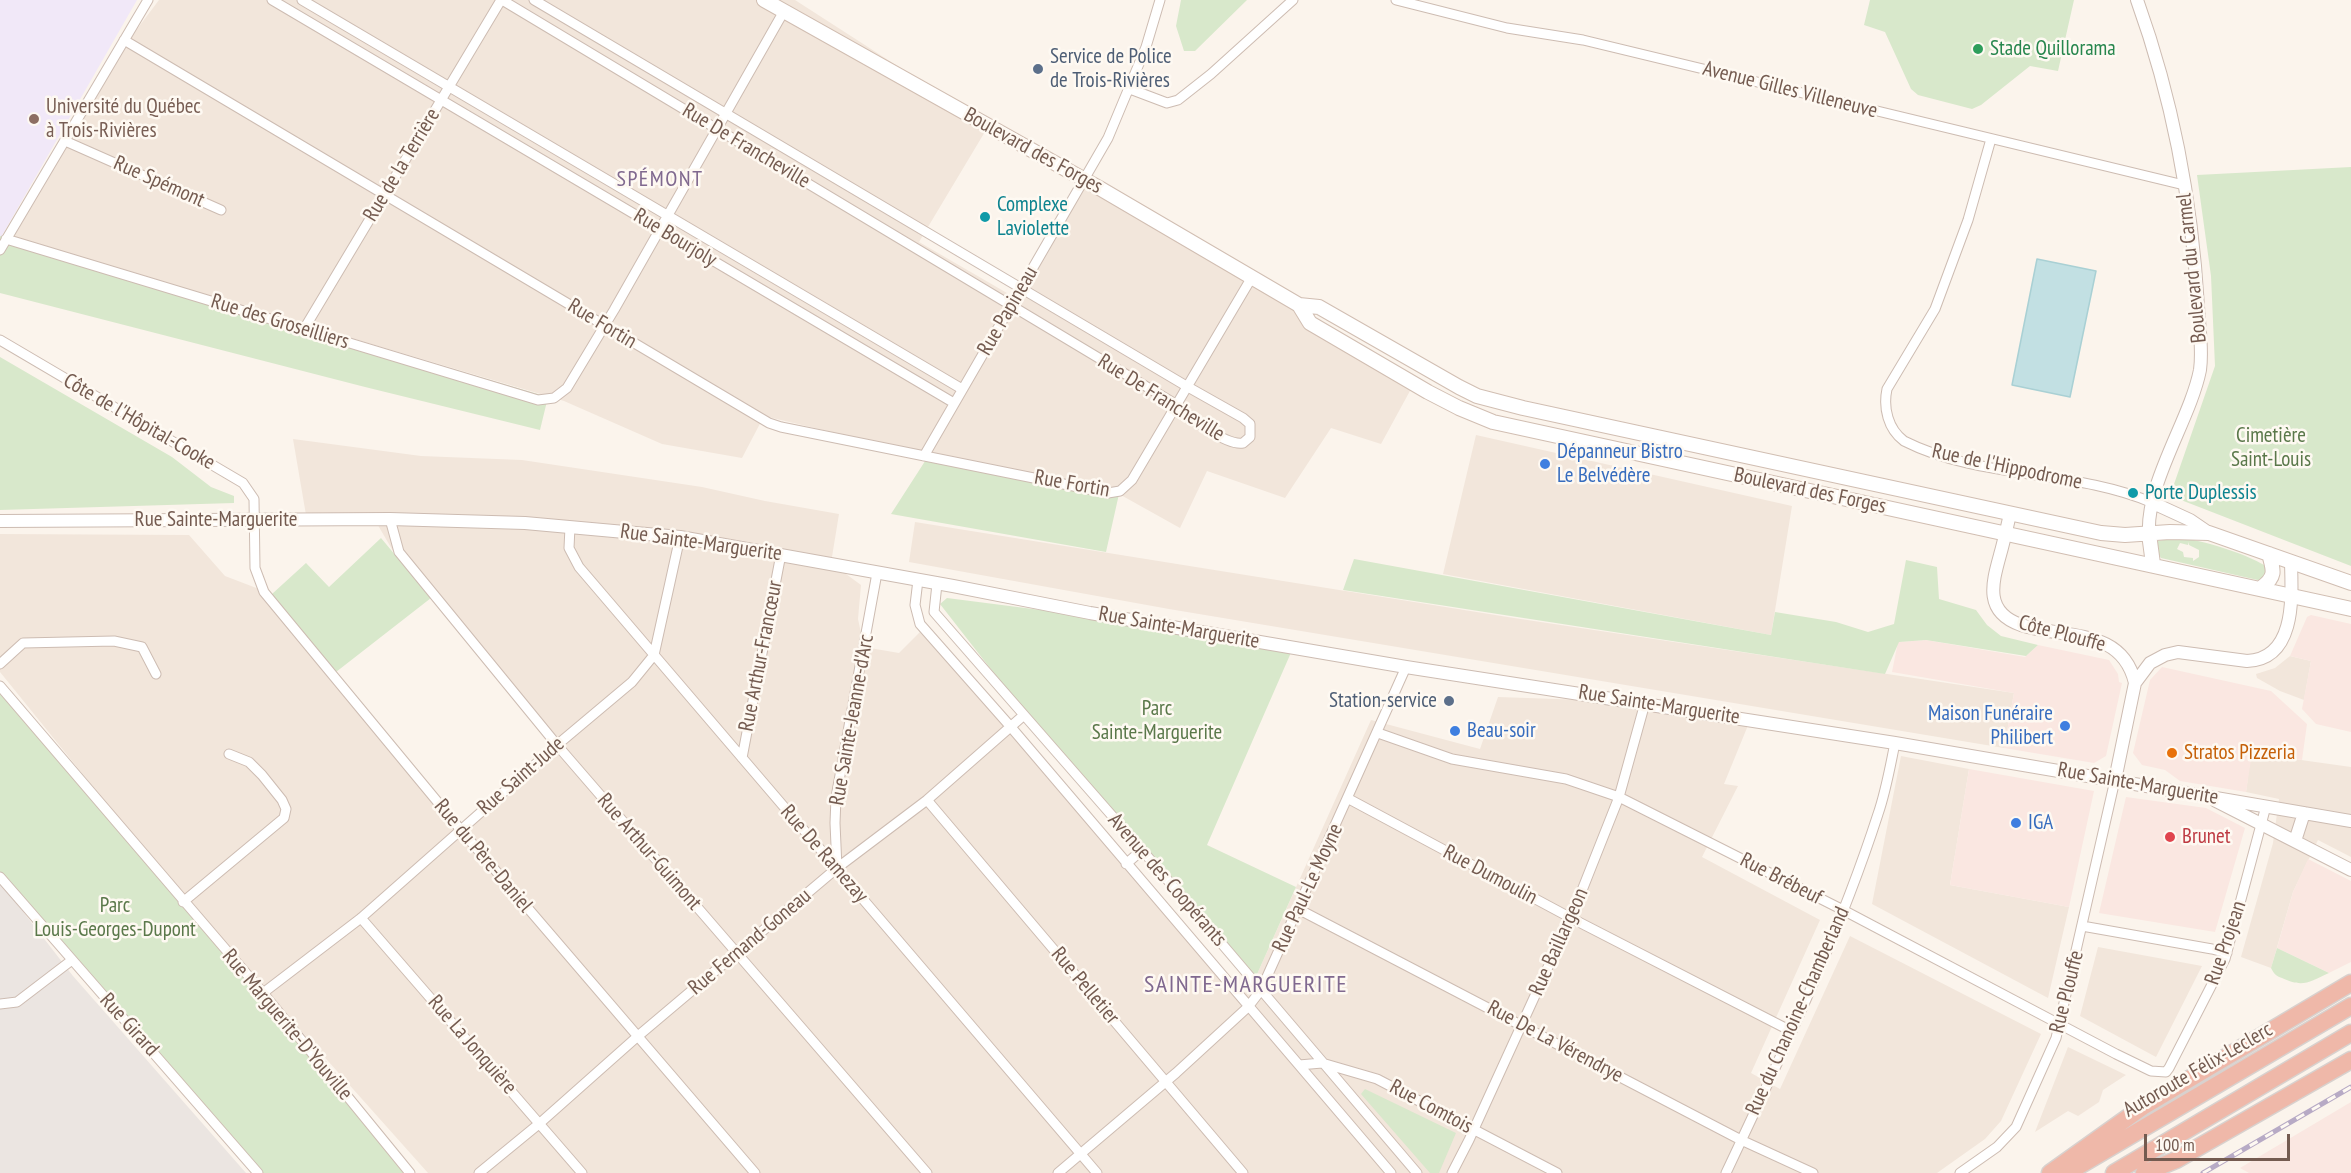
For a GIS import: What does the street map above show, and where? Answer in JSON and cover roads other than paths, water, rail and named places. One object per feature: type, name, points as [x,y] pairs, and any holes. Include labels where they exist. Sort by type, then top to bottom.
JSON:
[{"type":"highway","points":[[2050,1173],[2144,1106],[2351,983]]},
{"type":"highway","name":"Autoroute Félix-Leclerc","points":[[2067,1173],[2351,1006]]},
{"type":"highway","points":[[2114,1173],[2351,1033]]},
{"type":"highway","points":[[2144,1173],[2176,1160],[2351,1060]]},
{"type":"main road","name":"Boulevard des Forges","points":[[764,0],[1085,180],[1299,305],[1319,308],[1465,391],[1511,405],[2110,534],[2209,533],[2351,584]]},
{"type":"main road","name":"Boulevard des Forges","points":[[1299,305],[1310,323],[1428,392],[1466,411],[1506,425],[2153,564],[2351,609]]},
{"type":"main road","points":[[1506,425],[1511,405]]},
{"type":"main road","points":[[1690,465],[1695,444]]},
{"type":"main road","points":[[2149,534],[2153,564]]},
{"type":"main road","points":[[2261,588],[2274,575],[2269,554]]},
{"type":"street","points":[[0,250],[148,0]]},
{"type":"street","name":"Rue Bourjoly","points":[[272,0],[954,403]]},
{"type":"street","name":"Rue Bourjoly","points":[[302,0],[962,389]]},
{"type":"street","name":"Rue de la Terrière","points":[[303,329],[501,0]]},
{"type":"street","name":"Rue De Francheville","points":[[501,0],[1177,405],[1189,417],[1231,442],[1239,444],[1250,437],[1251,428],[1247,420],[1021,289],[534,0]]},
{"type":"street","name":"Rue Papineau","points":[[924,456],[1113,129],[1150,37],[1160,0]]},
{"type":"street","points":[[1130,89],[1163,102],[1171,103],[1178,100],[1211,74],[1293,0]]},
{"type":"street","name":"Avenue Gilles Villeneuve","points":[[1396,0],[1507,27],[1583,40],[2184,185]]},
{"type":"street","name":"Boulevard du Carmel","points":[[2137,0],[2159,66],[2184,185],[2197,283],[2200,364],[2198,378],[2153,503],[2149,534]]},
{"type":"street","points":[[605,326],[784,11]]},
{"type":"street","name":"Rue Fortin","points":[[124,40],[772,424],[1108,493],[1122,490],[1132,480],[1177,405]]},
{"type":"street","name":"Rue de l'Hippodrome","points":[[1991,139],[1968,220],[1935,309],[1887,389],[1885,404],[1891,425],[1898,437],[1904,441],[1948,458],[2040,477],[2083,483],[2153,503]]},
{"type":"street","name":"Rue Spémont","points":[[65,141],[221,210]]},
{"type":"street","name":"Rue des Groseilliers","points":[[6,239],[538,400],[554,398],[567,388],[605,326]]},
{"type":"street","points":[[1177,405],[1252,277]]},
{"type":"street","name":"Côte de l'Hôpital-Cooke","points":[[0,340],[243,483],[254,499],[254,519]]},
{"type":"street","points":[[2153,503],[2190,519],[2209,533]]},
{"type":"street","name":"Côte Plouffe","points":[[2010,514],[1992,589],[1995,604],[2003,615],[2013,623],[2025,627],[2095,640],[2111,646],[2126,660],[2135,683]]},
{"type":"street","name":"Rue du Père-Daniel","points":[[254,519],[255,568],[264,592],[460,829],[755,1173]]},
{"type":"street","name":"Rue Sainte-Marguerite","points":[[0,521],[390,519],[525,523],[680,537],[1090,613],[1406,667],[1895,743],[2351,821]]},
{"type":"street","name":"Rue Arthur-Guimont","points":[[390,519],[399,552],[557,745],[927,1173]]},
{"type":"street","name":"Rue De Ramezay","points":[[570,527],[569,548],[579,567],[1097,1173]]},
{"type":"street","name":"Rue Saint-Jude","points":[[263,993],[361,918],[460,829],[633,682],[654,655],[680,537]]},
{"type":"street","name":"Rue Arthur-Francœur","points":[[742,758],[781,554]]},
{"type":"street","points":[[2115,780],[2135,683],[2150,663],[2168,653],[2184,652],[2247,662],[2264,658],[2273,651],[2284,636],[2290,615],[2291,562]]},
{"type":"street","name":"Rue Sainte-Jeanne-d'Arc","points":[[837,868],[836,797],[878,573]]},
{"type":"street","name":"Avenue des Coopérants","points":[[918,580],[915,605],[920,624],[1010,726],[1391,1173]]},
{"type":"street","name":"Avenue des Coopérants","points":[[937,584],[934,612],[1142,849],[1417,1173]]},
{"type":"street","points":[[0,664],[23,643],[114,640],[142,647],[156,674]]},
{"type":"street","name":"Rue Paul-Le Moyne","points":[[1058,1173],[1165,1082],[1248,1006],[1261,990],[1349,799],[1406,667]]},
{"type":"street","name":"Rue Marguerite-D'Youville","points":[[0,686],[263,993],[410,1173]]},
{"type":"street","name":"Rue Baillargeon","points":[[1452,1173],[1474,1130],[1570,918],[1619,797],[1646,703]]},
{"type":"street","name":"Rue Fernand-Goneau","points":[[478,1173],[540,1124],[638,1036],[738,954],[837,868],[927,800],[1024,715]]},
{"type":"street","name":"Rue Brébeuf","points":[[1378,733],[1452,759],[1566,779],[1619,797],[1843,910],[2149,1071],[2166,1072]]},
{"type":"street","name":"Rue du Chanoine-Chamberland","points":[[1726,1173],[1843,910],[1879,813],[1895,743]]},
{"type":"street","points":[[183,902],[284,818],[286,809],[282,800],[262,775],[249,762],[228,754]]},
{"type":"street","name":"Rue Plouffe","points":[[1960,1173],[1997,1147],[2016,1127],[2056,1038],[2115,780]]},
{"type":"street","points":[[2204,795],[2351,870]]},
{"type":"street","name":"Rue Dumoulin","points":[[1349,799],[1570,918],[1791,1031]]},
{"type":"street","name":"Rue Pelletier","points":[[927,800],[1243,1173]]},
{"type":"street","name":"Rue Projean","points":[[2166,1072],[2227,953],[2266,806]]},
{"type":"street","points":[[2295,841],[2304,813]]},
{"type":"street","points":[[1126,864],[1142,849]]},
{"type":"street","name":"Rue Girard","points":[[0,877],[258,1173]]},
{"type":"street","name":"Rue De La Vérendrye","points":[[1298,909],[1741,1140],[1813,1173]]},
{"type":"street","name":"Rue La Jonquière","points":[[361,918],[582,1173]]},
{"type":"street","points":[[2082,926],[2212,948],[2227,953]]},
{"type":"street","points":[[0,1004],[17,1002],[72,960]]},
{"type":"street","name":"Rue Comtois","points":[[1299,1065],[1322,1063],[1377,1079],[1557,1173]]},
{"type":"water","points":[[2037,259],[2096,271],[2070,397],[2012,385]]},
{"type":"railway","points":[[2203,1173],[2351,1087]]},
{"type":"place","name":"Stade Quillorama","points":[[1978,49]]},
{"type":"place","name":"Service de Police de Trois-Rivières","points":[[1038,69]]},
{"type":"place","name":"Université du Québec à Trois-Rivières","points":[[34,119]]},
{"type":"place","name":"Complexe Laviolette","points":[[985,217]]},
{"type":"place","name":"Dépanneur Bistro Le Belvédère","points":[[1545,464]]},
{"type":"place","name":"Porte Duplessis","points":[[2133,493]]},
{"type":"place","name":"Station-service","points":[[1449,701]]},
{"type":"place","name":"Maison Funéraire Philibert","points":[[2065,726]]},
{"type":"place","name":"Beau-soir","points":[[1455,731]]},
{"type":"place","name":"Stratos Pizzeria","points":[[2172,753]]},
{"type":"place","name":"IGA","points":[[2016,823]]},
{"type":"place","name":"Brunet","points":[[2170,837]]},
{"type":"district","name":"SPÉMONT","points":[[660,180]]},
{"type":"district","name":"SAINTE-MARGUERITE","points":[[1246,985]]},
{"type":"park label","name":"Cimetière Saint-Louis","points":[[2271,448]]},
{"type":"park label","name":"Parc Sainte-Marguerite","points":[[1157,721]]},
{"type":"park label","name":"Parc Louis-Georges-Dupont","points":[[115,918]]}]
